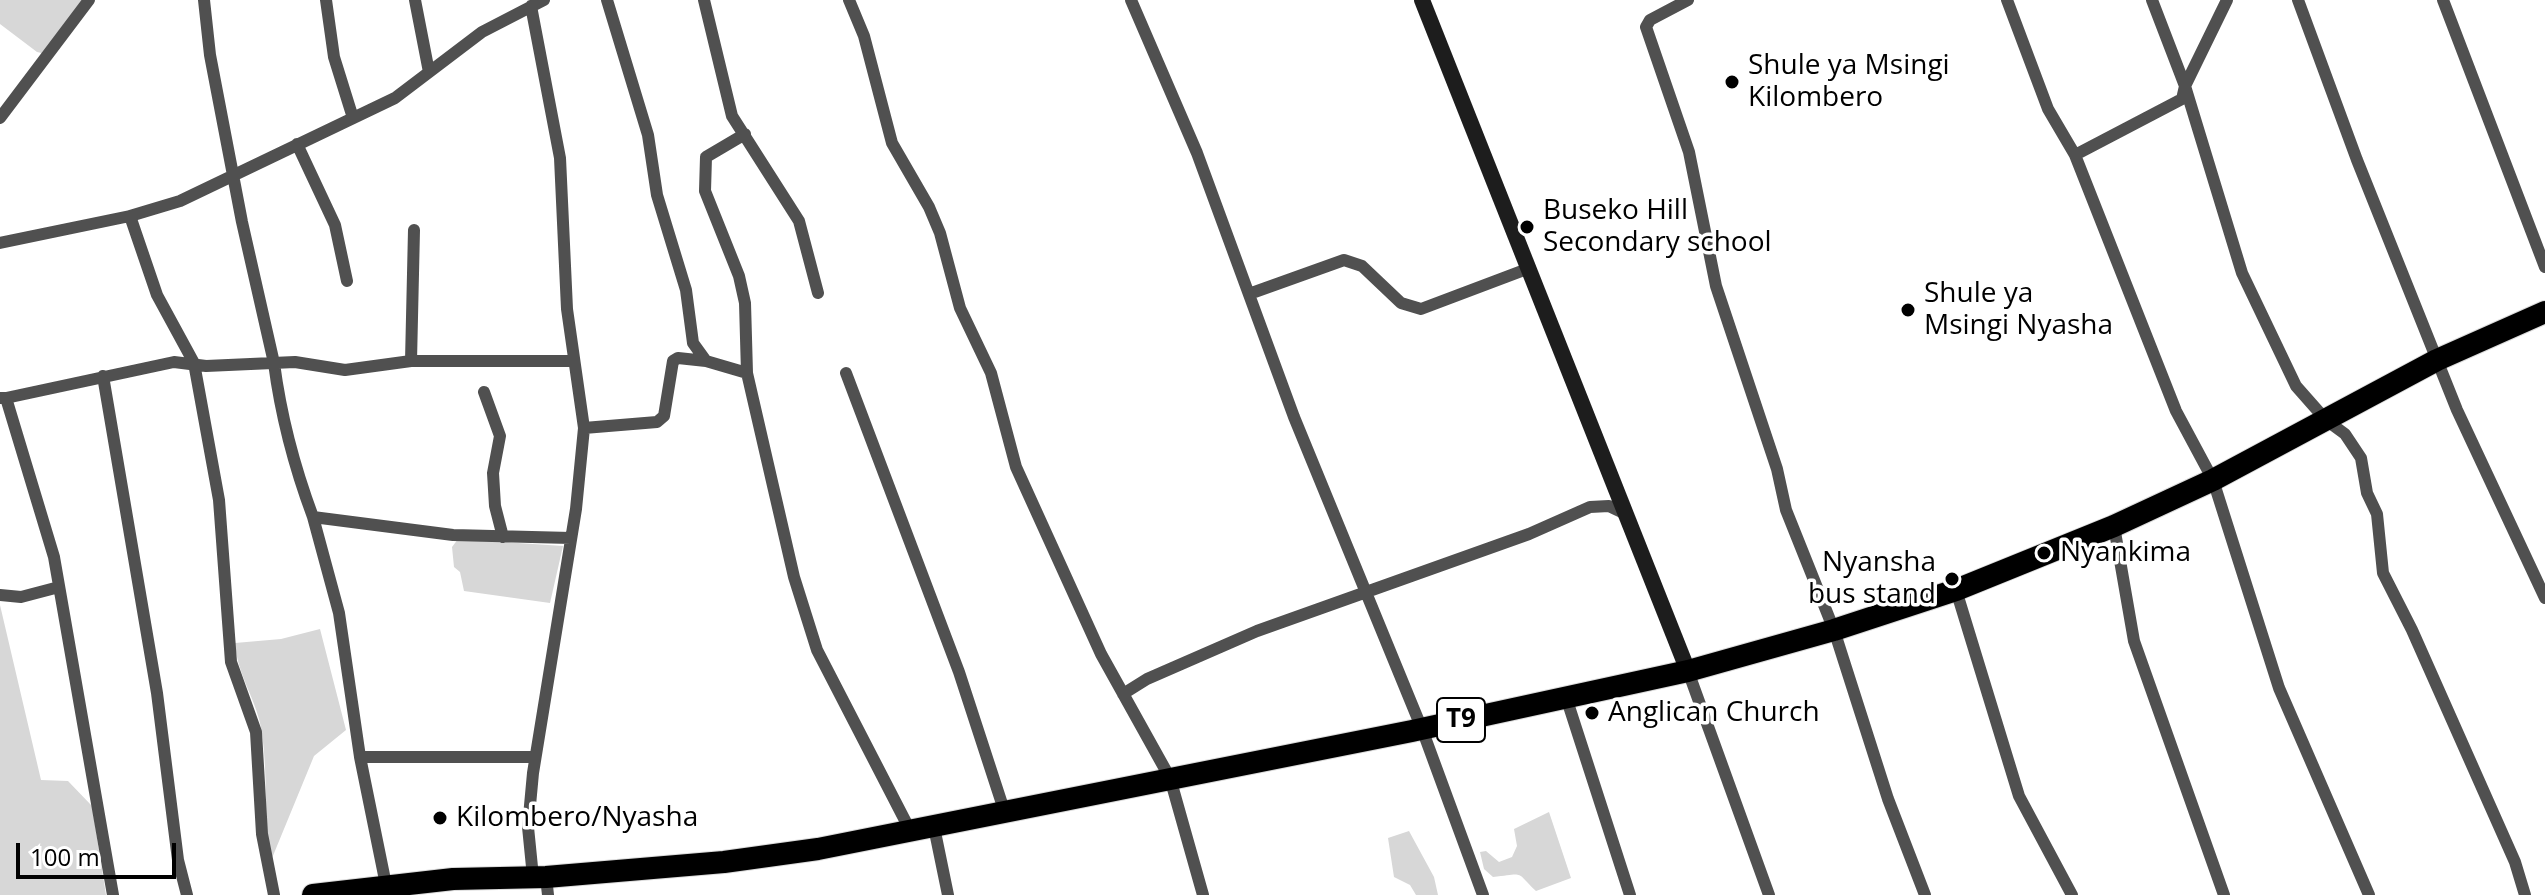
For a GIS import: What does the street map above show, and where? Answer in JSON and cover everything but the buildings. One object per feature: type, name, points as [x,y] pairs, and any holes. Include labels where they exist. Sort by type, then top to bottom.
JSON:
[{"type":"highway","name":"T9","points":[[313,895],[453,879],[542,883],[724,862],[911,832],[1422,729],[1688,671],[1834,630],[1956,590],[2114,526],[2213,480],[2437,360],[2545,312]]},
{"type":"street","points":[[0,118],[89,0]]},
{"type":"street","points":[[204,0],[210,55],[290,453],[313,517],[339,613],[360,757],[386,885]]},
{"type":"street","points":[[326,0],[334,57],[353,118]]},
{"type":"street","points":[[415,0],[429,72]]},
{"type":"street","points":[[514,0],[515,14]]},
{"type":"street","points":[[0,243],[130,216],[180,201],[234,172],[395,98],[482,32],[544,0]]},
{"type":"street","points":[[607,0],[648,135],[657,195],[686,290],[693,343],[706,361]]},
{"type":"street","points":[[704,0],[732,116],[799,221],[818,293]]},
{"type":"street","points":[[849,0],[864,36],[892,143],[929,207],[940,233],[960,308],[991,373],[1016,467],[1101,654],[1170,778],[1203,895]]},
{"type":"street","points":[[1131,0],[1197,153],[1294,417],[1422,729],[1483,895]]},
{"type":"street","points":[[1422,0],[1688,671],[1769,895]]},
{"type":"street","points":[[1688,0],[1650,20],[1646,27],[1689,152],[1716,286],[1777,469],[1786,510],[1834,630],[1888,799],[1925,895]]},
{"type":"street","points":[[2007,0],[2048,109],[2075,155],[2176,411],[2213,480],[2279,688],[2348,838],[2369,895]]},
{"type":"street","points":[[2152,0],[2185,86],[2242,273],[2296,386],[2326,420],[2345,434],[2361,458],[2367,493],[2377,514],[2383,573],[2412,630],[2515,862],[2525,895]]},
{"type":"street","points":[[2075,155],[2166,111],[2182,99],[2185,86],[2227,0]]},
{"type":"street","points":[[2298,0],[2357,160],[2457,410],[2545,598]]},
{"type":"street","points":[[2443,0],[2545,267]]},
{"type":"street","points":[[531,6],[560,158],[572,361],[584,428],[571,538],[535,757],[528,827],[542,883]]},
{"type":"street","points":[[745,134],[706,157],[705,191],[739,276],[745,303],[747,373],[794,577],[817,650],[911,832]]},
{"type":"street","points":[[297,144],[335,225],[347,281]]},
{"type":"street","points":[[130,216],[157,295],[194,363],[219,500],[231,662],[256,732],[262,834],[274,895]]},
{"type":"street","points":[[411,361],[414,230]]},
{"type":"street","points":[[1249,294],[1344,260],[1362,266],[1401,303],[1421,309],[1527,269]]},
{"type":"street","points":[[584,428],[657,422],[664,416],[673,361],[678,358],[706,361],[747,373]]},
{"type":"street","points":[[113,895],[47,525],[3,398],[174,362],[274,363],[345,370],[411,361],[572,361]]},
{"type":"street","points":[[846,373],[959,672],[1005,813]]},
{"type":"street","points":[[103,376],[157,693],[178,860],[187,895]]},
{"type":"street","points":[[484,392],[500,436],[493,473],[495,506],[503,537]]},
{"type":"street","points":[[1123,694],[1147,679],[1257,631],[1529,534],[1590,507],[1609,506],[1626,514]]},
{"type":"street","points":[[313,517],[453,535],[571,538]]},
{"type":"street","points":[[2114,526],[2134,641],[2224,895]]},
{"type":"street","points":[[0,595],[21,597],[59,587]]},
{"type":"street","points":[[1956,590],[2019,796],[2072,895]]},
{"type":"street","points":[[1566,697],[1630,895]]},
{"type":"street","points":[[360,757],[535,757]]},
{"type":"street","points":[[934,827],[948,895]]},
{"type":"shaded area","points":[[0,0],[89,0],[46,54],[37,52],[0,24]]},
{"type":"shaded area","points":[[458,539],[563,546],[550,603],[464,591],[460,572],[454,567],[452,547]]},
{"type":"shaded area","points":[[0,605],[41,780],[68,781],[92,806],[106,895],[0,895]]},
{"type":"shaded area","points":[[320,629],[346,730],[314,756],[270,863],[262,733],[235,643],[281,639]]},
{"type":"shaded area","points":[[1549,812],[1571,878],[1536,891],[1519,875],[1493,877],[1484,869],[1480,852],[1486,851],[1499,862],[1512,857],[1517,846],[1514,829]]},
{"type":"shaded area","points":[[1409,831],[1434,877],[1438,895],[1416,895],[1410,885],[1394,877],[1388,838]]},
{"type":"place","name":"Shule ya Msingi Kilombero","points":[[1732,82]]},
{"type":"place","name":"Buseko Hill Secondary school","points":[[1527,227]]},
{"type":"place","name":"Shule ya Msingi Nyasha","points":[[1908,310]]},
{"type":"place","name":"Nyankima","points":[[2044,553]]},
{"type":"place","name":"Nyansha bus stand","points":[[1952,579]]},
{"type":"place","name":"Anglican Church","points":[[1592,713]]},
{"type":"place","name":"Kilombero/Nyasha","points":[[440,818]]}]
